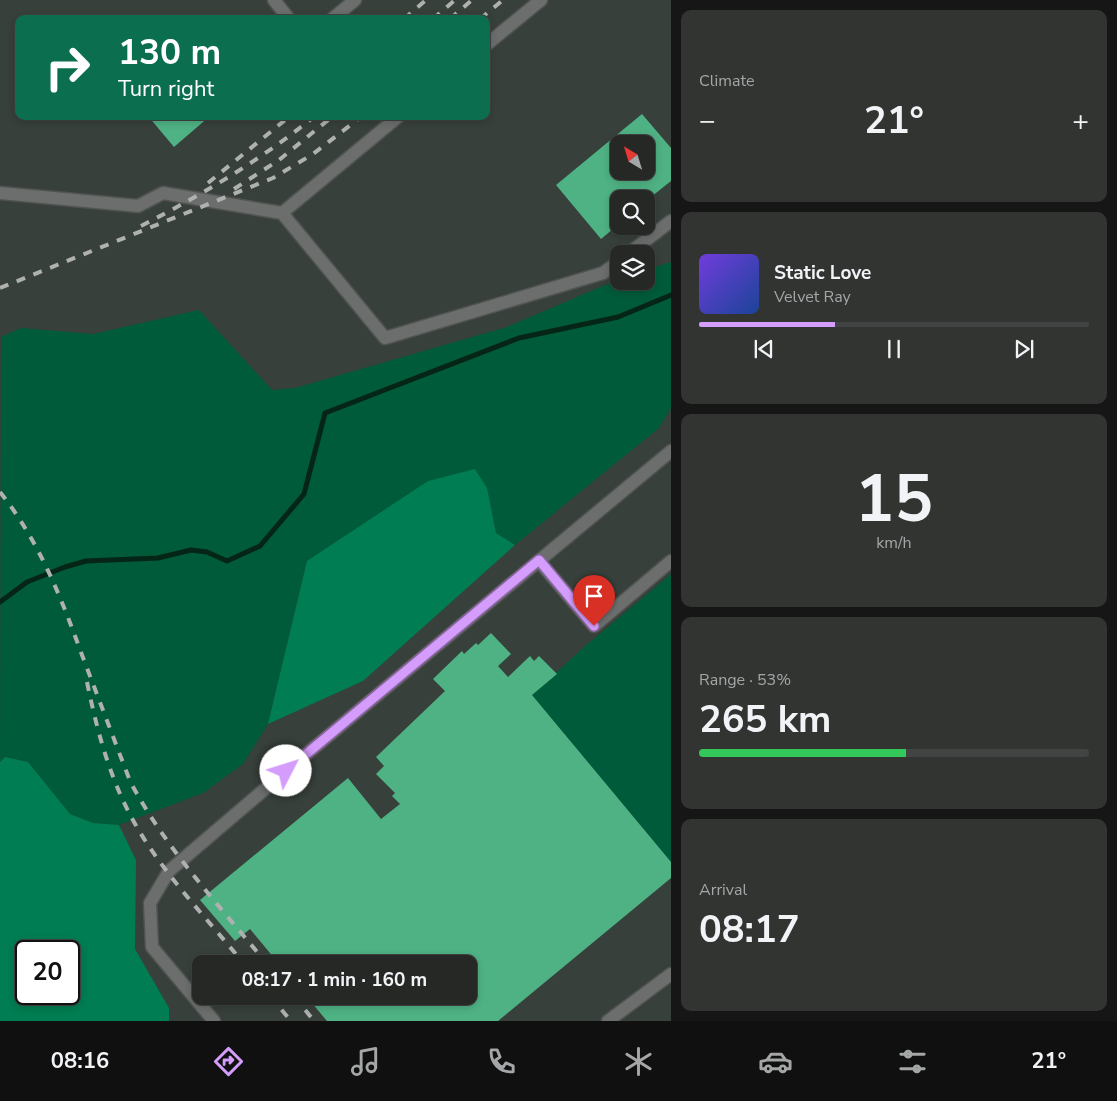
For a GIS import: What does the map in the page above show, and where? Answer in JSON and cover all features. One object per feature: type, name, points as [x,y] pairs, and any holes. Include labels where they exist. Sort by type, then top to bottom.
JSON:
[{"type":"lane","points":[[274,0],[286,15]]},
{"type":"lane","points":[[337,15],[355,0]]},
{"type":"lane","points":[[490,42],[541,0]]},
{"type":"lane","points":[[282,213],[395,120]]},
{"type":"lane","points":[[0,193],[138,206],[163,193],[282,213],[385,338],[603,273],[610,268]]},
{"type":"lane","points":[[640,245],[671,221]]},
{"type":"lane","points":[[214,1021],[152,946],[150,903],[168,872],[278,777],[671,451]]},
{"type":"lane","points":[[539,560],[594,626],[671,561]]},
{"type":"lane","points":[[608,1021],[671,974]]},
{"type":"shaded area","points":[[0,0],[671,0],[671,1021],[0,1021]]},
{"type":"green space","points":[[671,262],[671,408],[659,428],[515,545],[496,533],[487,488],[307,561],[268,724],[243,764],[203,793],[119,825],[93,823],[70,814],[28,762],[5,757],[0,762],[1,337],[21,328],[93,334],[199,310],[272,390],[295,388],[507,327],[610,283],[610,290],[655,290],[655,267]]},
{"type":"green space","points":[[475,469],[487,488],[496,533],[515,545],[363,681],[268,724],[307,561],[428,481]]},
{"type":"green space","points":[[671,574],[671,862],[532,695],[584,647]]},
{"type":"green space","points":[[5,757],[28,762],[70,814],[93,823],[119,825],[136,860],[135,949],[169,1008],[169,1021],[0,1021],[0,762]]},
{"type":"building","points":[[642,114],[671,148],[671,181],[655,194],[655,190],[610,190],[610,232],[601,239],[556,185],[610,140],[610,180],[655,180],[655,135],[617,135]]},
{"type":"building","points":[[151,120],[205,120],[174,147]]},
{"type":"building","points":[[491,633],[511,654],[498,666],[508,677],[530,656],[534,661],[539,656],[557,674],[532,695],[671,862],[671,878],[498,1021],[327,1021],[314,1005],[477,1005],[477,955],[272,955],[250,929],[235,941],[200,900],[348,778],[381,819],[400,804],[392,796],[395,793],[376,774],[384,766],[376,757],[445,691],[433,679],[462,651],[464,654],[476,643],[478,645]]},
{"type":"waterway","points":[[0,602],[27,582],[86,561],[158,558],[191,550],[207,552],[227,561],[260,546],[304,494],[325,413],[519,338],[618,317],[671,295]]},
{"type":"railway","points":[[409,15],[426,0]]},
{"type":"railway","points":[[438,15],[455,0]]},
{"type":"railway","points":[[455,15],[472,0]]},
{"type":"railway","points":[[485,15],[503,0]]},
{"type":"railway","points":[[208,183],[285,120]]},
{"type":"railway","points":[[141,226],[231,176],[273,148],[310,120]]},
{"type":"railway","points":[[234,189],[279,160],[328,120]]},
{"type":"railway","points":[[0,288],[273,178],[313,154],[357,120]]},
{"type":"railway","points":[[0,492],[26,530],[48,570],[130,781],[144,806],[176,853],[260,955]]},
{"type":"railway","points":[[87,682],[95,718],[111,772],[134,822],[158,860],[236,955]]},
{"type":"railway","points":[[278,1005],[291,1021]]},
{"type":"railway","points":[[301,1005],[314,1021]]},
{"type":"route","points":[[286,771],[539,560],[594,626]]}]
